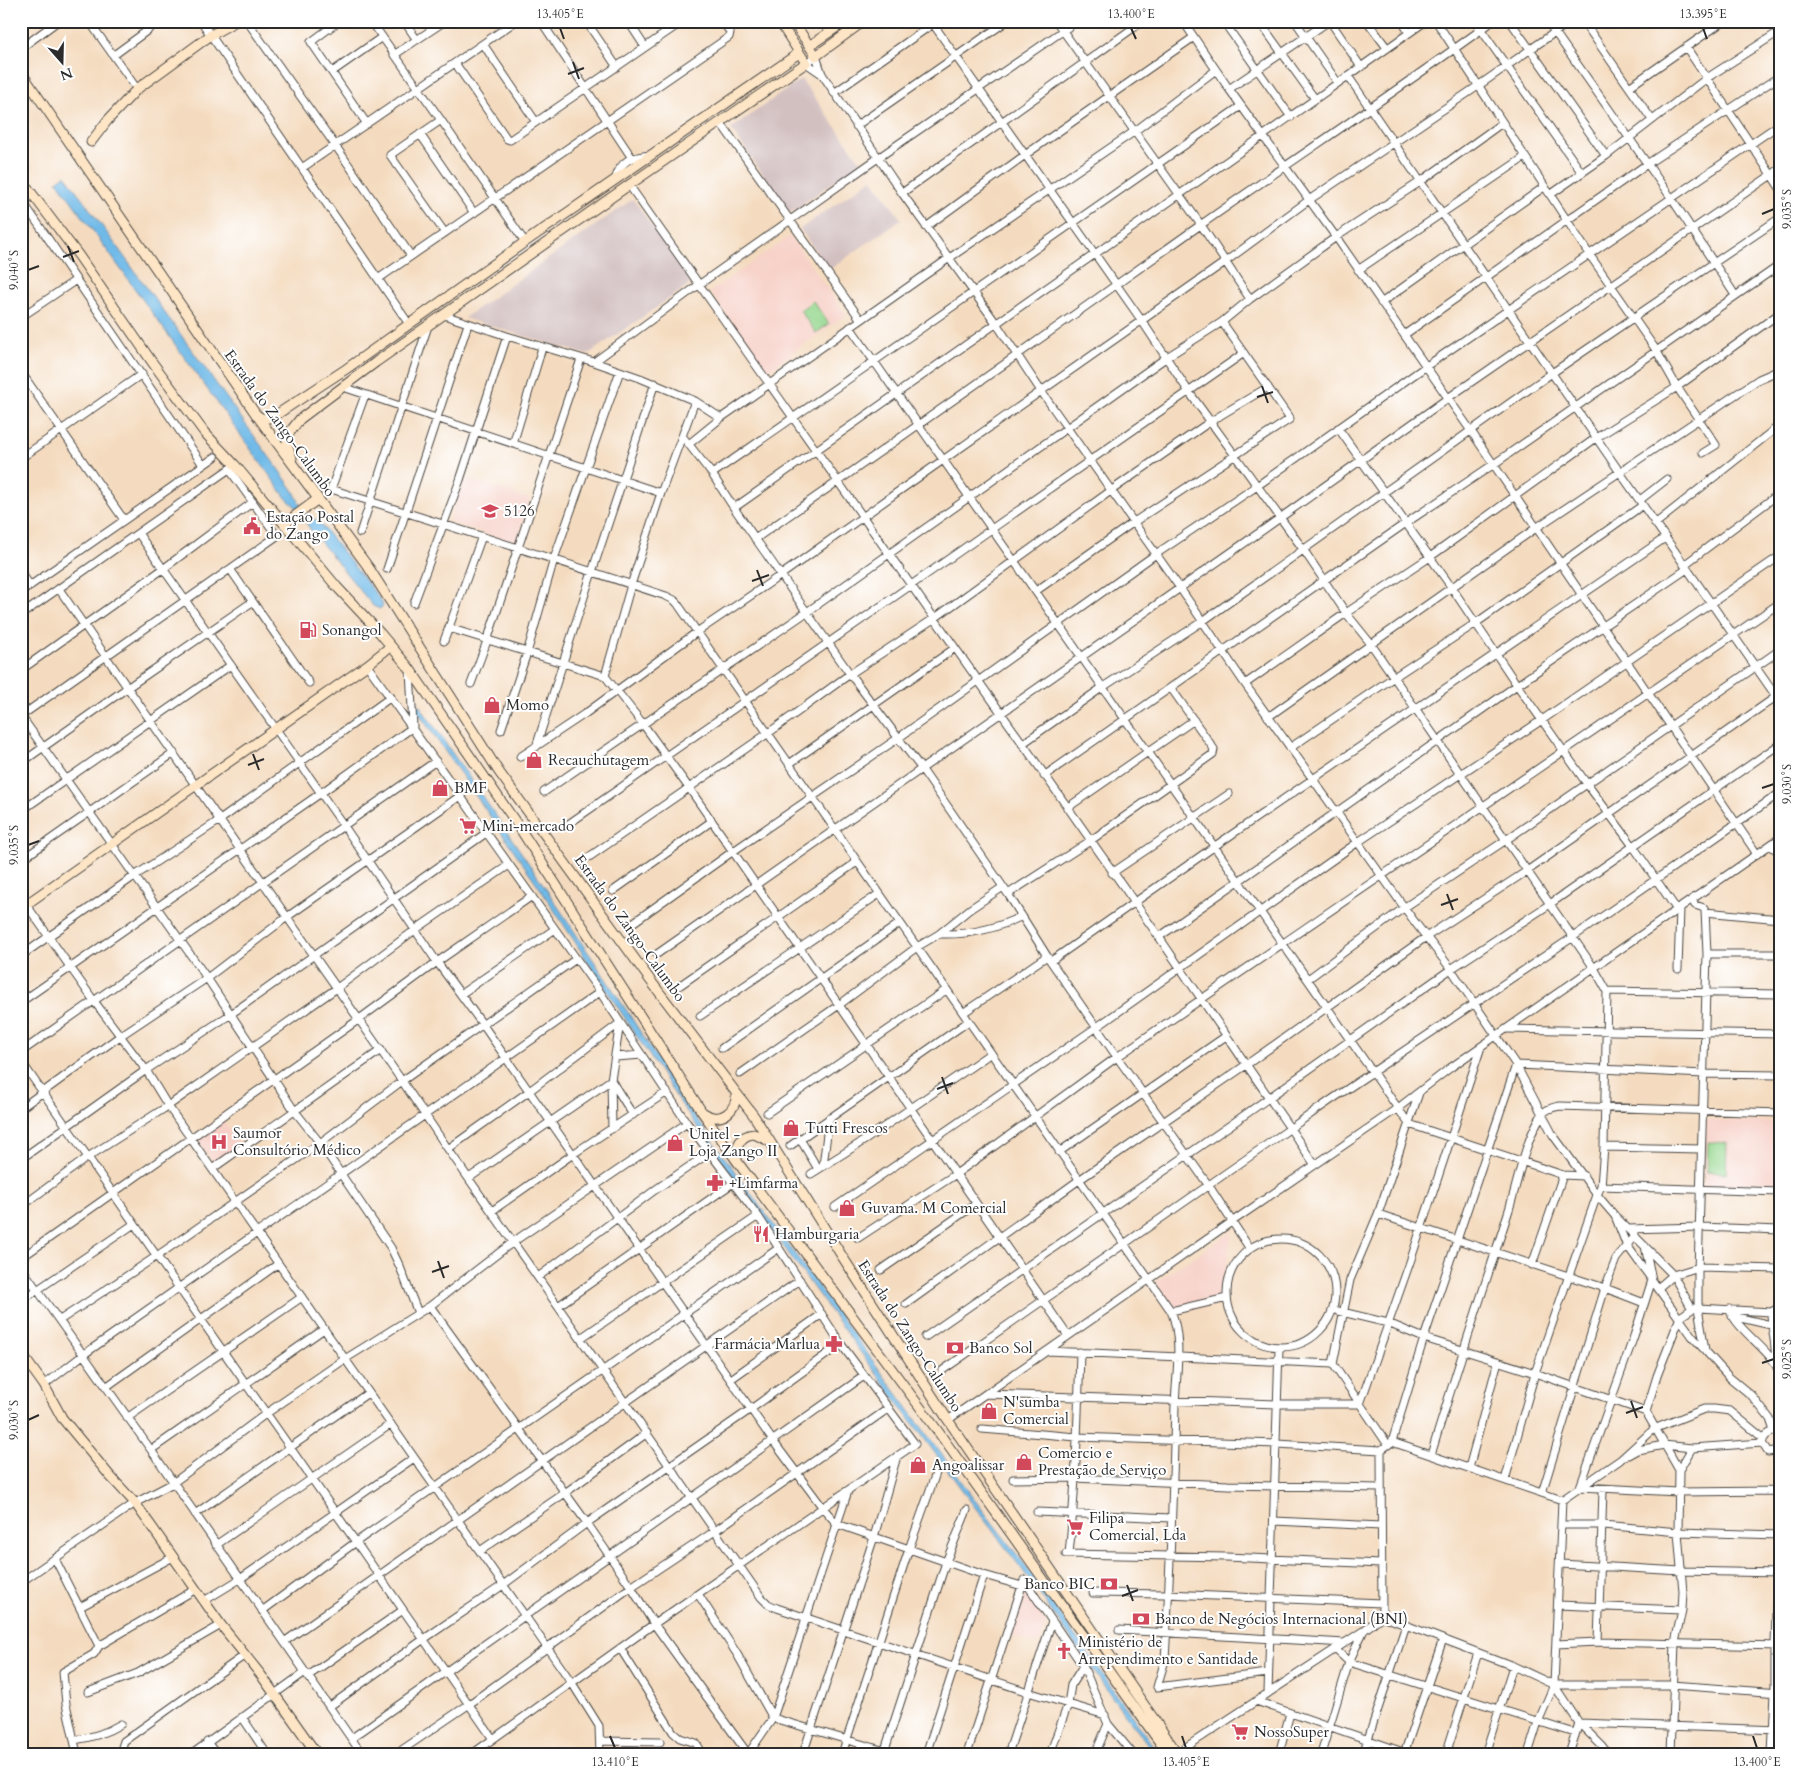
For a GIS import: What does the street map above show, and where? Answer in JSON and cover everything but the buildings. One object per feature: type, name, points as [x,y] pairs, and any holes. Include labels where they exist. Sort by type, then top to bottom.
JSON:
[{"type":"main road","points":[[91,142],[107,121],[137,89],[211,36],[236,21]]},
{"type":"main road","points":[[298,472],[287,444],[289,433],[300,419],[428,326],[806,64],[779,21]]},
{"type":"main road","points":[[793,21],[816,56],[864,21]]},
{"type":"main road","points":[[809,46],[846,21]]},
{"type":"main road","points":[[255,413],[261,418],[269,418],[276,415],[799,53]]},
{"type":"main road","name":"Estrada do Zango-Calumbo","points":[[21,72],[255,413],[370,568],[503,778],[771,1143],[948,1420],[1174,1753]]},
{"type":"main road","name":"Estrada do Zango-Calumbo","points":[[21,179],[64,235],[177,397],[204,432],[336,587],[410,669],[541,860],[702,1112],[1174,1753]]},
{"type":"main road","points":[[284,524],[318,499]]},
{"type":"main road","points":[[23,903],[112,844],[367,665],[391,646]]},
{"type":"main road","points":[[702,1112],[712,1118],[728,1114],[736,1104],[736,1093]]},
{"type":"main road","points":[[739,1164],[736,1159],[736,1151],[737,1146],[744,1138],[754,1134],[771,1143]]},
{"type":"main road","points":[[21,1353],[44,1385],[62,1418],[135,1503],[220,1625],[276,1695],[317,1754]]},
{"type":"street","points":[[24,46],[58,21]]},
{"type":"street","points":[[89,21],[137,89]]},
{"type":"street","points":[[114,54],[148,30],[150,28],[148,21]]},
{"type":"street","points":[[201,21],[409,324]]},
{"type":"street","points":[[247,21],[411,256]]},
{"type":"street","points":[[339,21],[311,41],[367,124]]},
{"type":"street","points":[[371,21],[525,242]]},
{"type":"street","points":[[404,21],[417,40]]},
{"type":"street","points":[[394,55],[445,21]]},
{"type":"street","points":[[302,168],[516,21]]},
{"type":"street","points":[[541,21],[632,158]]},
{"type":"street","points":[[586,21],[618,67]]},
{"type":"street","points":[[628,21],[645,47]]},
{"type":"street","points":[[455,63],[508,140],[586,89],[676,26],[676,21]]},
{"type":"street","points":[[378,279],[729,37],[730,32],[722,21]]},
{"type":"street","points":[[856,126],[1007,21]]},
{"type":"street","points":[[1056,21],[1201,225],[1250,298]]},
{"type":"street","points":[[594,362],[790,220],[1077,21]]},
{"type":"street","points":[[902,193],[1143,21]]},
{"type":"street","points":[[1183,21],[1229,90],[1336,237],[1494,464],[1757,854]]},
{"type":"street","points":[[1223,21],[1290,117]]},
{"type":"street","points":[[1259,21],[1315,99]]},
{"type":"street","points":[[1295,21],[1338,83]]},
{"type":"street","points":[[1229,90],[1329,21],[1361,67]]},
{"type":"street","points":[[1367,21],[1387,48]]},
{"type":"street","points":[[1402,21],[1409,33]]},
{"type":"street","points":[[734,508],[896,392],[1426,21]]},
{"type":"street","points":[[1436,21],[1567,222],[1656,350],[1677,387],[1716,445],[1704,453]]},
{"type":"street","points":[[1475,21],[1582,173]]},
{"type":"street","points":[[755,539],[1018,356],[1369,107],[1455,50],[1492,21]]},
{"type":"street","points":[[1510,21],[1606,156]]},
{"type":"street","points":[[1547,21],[1672,199],[1735,294]]},
{"type":"street","points":[[520,757],[617,691],[697,632],[1142,321],[1309,200],[1478,86],[1570,21]]},
{"type":"street","points":[[1583,21],[1652,120]]},
{"type":"street","points":[[1629,87],[1724,21]]},
{"type":"street","points":[[834,93],[934,22],[955,58],[1117,285],[1189,392],[1303,549],[1346,613],[1394,677],[1594,968],[1607,992],[1604,1147],[1601,1186],[1535,1373],[1505,1480]]},
{"type":"street","points":[[1550,195],[1606,156],[1707,78],[1780,31]]},
{"type":"street","points":[[332,72],[382,37]]},
{"type":"street","points":[[926,227],[1194,37]]},
{"type":"street","points":[[483,44],[536,122]]},
{"type":"street","points":[[799,53],[809,46]]},
{"type":"street","points":[[1686,47],[1780,188]]},
{"type":"street","points":[[822,74],[806,64],[816,56],[822,74],[902,193],[996,323],[1041,391],[1112,490],[1203,621],[1222,652],[1335,812],[1451,969],[1516,1065],[1553,1135],[1615,1216],[1635,1234],[1673,1275],[1695,1309]]},
{"type":"street","points":[[689,444],[721,418],[948,258],[1134,131],[1216,70]]},
{"type":"street","points":[[906,1304],[1079,1180],[1328,1008],[1426,937],[1609,814],[1691,755],[1778,698],[1619,472],[1348,76]]},
{"type":"street","points":[[1404,335],[1647,164],[1780,76]]},
{"type":"street","points":[[712,474],[1242,106]]},
{"type":"street","points":[[441,120],[390,155],[445,233]]},
{"type":"street","points":[[720,122],[861,320]]},
{"type":"street","points":[[544,792],[807,612],[1167,357],[1222,322],[1250,298],[1336,237],[1420,182],[1502,123]]},
{"type":"street","points":[[634,922],[978,682],[1156,554],[1257,486],[1508,309],[1780,124]]},
{"type":"street","points":[[420,134],[474,213]]},
{"type":"street","points":[[615,180],[622,164],[632,158],[652,155]]},
{"type":"street","points":[[1358,270],[1525,157]]},
{"type":"street","points":[[657,954],[1280,518],[1448,398],[1780,169]]},
{"type":"street","points":[[629,185],[816,451],[864,516],[1000,714],[1159,937],[1316,1165]]},
{"type":"street","points":[[1381,303],[1464,246],[1544,187]]},
{"type":"street","points":[[21,199],[204,465]]},
{"type":"street","points":[[1022,744],[1103,687],[1203,621],[1552,373],[1780,218]]},
{"type":"street","points":[[1044,776],[1406,523],[1494,464],[1735,294],[1780,265]]},
{"type":"street","points":[[21,317],[76,280]]},
{"type":"street","points":[[1245,684],[1430,557],[1596,438],[1677,387],[1780,313]]},
{"type":"street","points":[[444,315],[655,383],[695,401],[721,418]]},
{"type":"street","points":[[1036,592],[1134,522],[1290,419],[1222,322]]},
{"type":"street","points":[[387,569],[468,324]]},
{"type":"street","points":[[360,534],[428,326]]},
{"type":"street","points":[[850,327],[1350,1040],[1374,1071],[1409,1124],[1563,1175],[1584,1176]]},
{"type":"street","points":[[414,603],[444,526],[507,336]]},
{"type":"street","points":[[513,444],[542,348]]},
{"type":"street","points":[[567,825],[1244,353]]},
{"type":"street","points":[[471,684],[581,359]]},
{"type":"street","points":[[1268,717],[1536,528],[1759,379],[1780,370]]},
{"type":"street","points":[[501,730],[527,653],[554,559],[620,371]]},
{"type":"street","points":[[21,372],[124,520]]},
{"type":"street","points":[[21,458],[142,374]]},
{"type":"street","points":[[536,746],[655,383]]},
{"type":"street","points":[[343,387],[661,493]]},
{"type":"street","points":[[589,857],[850,674],[934,618],[1112,490],[1211,422],[1268,387]]},
{"type":"street","points":[[365,395],[331,489],[444,526],[518,547],[674,600],[697,632],[1171,1311],[1176,1327],[1177,1356],[1174,1439],[1164,1664],[1157,1687],[1268,1673]]},
{"type":"street","points":[[605,676],[631,584],[661,493],[683,438],[695,401]]},
{"type":"street","points":[[1655,524],[1780,425]]},
{"type":"street","points":[[1338,428],[1452,588],[1517,685],[1678,909],[1678,969]]},
{"type":"street","points":[[683,438],[712,474],[827,643],[897,739],[921,768],[1008,894],[1049,959],[1209,1186],[1250,1249]]},
{"type":"street","points":[[21,592],[215,457]]},
{"type":"street","points":[[21,615],[232,467],[253,502],[278,536],[21,716],[136,875],[294,1110],[341,1174],[396,1257],[418,1313]]},
{"type":"street","points":[[1290,748],[1476,623],[1641,503],[1667,480]]},
{"type":"street","points":[[1159,937],[1517,685],[1605,627],[1686,567],[1780,493]]},
{"type":"street","points":[[21,670],[253,502]]},
{"type":"street","points":[[138,533],[773,1441],[823,1508],[837,1524],[984,1575],[1022,1586]]},
{"type":"street","points":[[444,641],[482,536]]},
{"type":"street","points":[[963,1013],[1134,904],[1215,846],[1665,538]]},
{"type":"street","points":[[835,1207],[1055,1054],[1097,1027],[1358,842],[1542,720],[1780,556]]},
{"type":"street","points":[[230,570],[309,682]]},
{"type":"street","points":[[21,572],[30,586]]},
{"type":"street","points":[[59,588],[358,1020],[402,1080],[424,1115],[768,1604],[1028,1692],[1105,1714]]},
{"type":"street","points":[[21,763],[252,602]]},
{"type":"street","points":[[858,1238],[956,1174],[1117,1057],[1780,603]]},
{"type":"street","points":[[449,628],[605,676],[643,724],[689,788],[1068,1336]]},
{"type":"street","points":[[789,764],[955,648]]},
{"type":"street","points":[[1308,979],[1405,907],[1506,840],[1780,650]]},
{"type":"street","points":[[21,810],[231,665]]},
{"type":"street","points":[[367,665],[600,992],[687,1123],[758,1216],[841,1344],[916,1444],[654,1624],[472,1754]]},
{"type":"street","points":[[410,669],[413,727]]},
{"type":"street","points":[[1008,894],[1214,754],[1214,749],[1171,688]]},
{"type":"street","points":[[21,956],[136,875],[220,820],[391,697]]},
{"type":"street","points":[[1067,808],[1194,720]]},
{"type":"street","points":[[21,1002],[158,908],[413,727]]},
{"type":"street","points":[[925,1337],[1451,969],[1550,904],[1780,744]]},
{"type":"street","points":[[21,860],[174,754]]},
{"type":"street","points":[[21,1052],[436,761]]},
{"type":"street","points":[[943,1370],[1374,1071],[1573,937],[1780,793]]},
{"type":"street","points":[[1112,873],[1229,794]]},
{"type":"street","points":[[21,1108],[120,1036],[207,978],[287,917],[460,796]]},
{"type":"street","points":[[613,891],[712,821]]},
{"type":"street","points":[[21,1158],[146,1070],[231,1014],[486,833]]},
{"type":"street","points":[[948,1420],[1398,1108],[1496,1036],[1780,838]]},
{"type":"street","points":[[1770,845],[1780,853]]},
{"type":"street","points":[[679,986],[856,862]]},
{"type":"street","points":[[21,1206],[88,1157],[168,1106],[337,988],[415,930],[509,865]]},
{"type":"street","points":[[740,1074],[839,1006],[917,947],[939,934],[970,909],[1003,887]]},
{"type":"street","points":[[700,1016],[879,894]]},
{"type":"street","points":[[21,1258],[532,896]]},
{"type":"street","points":[[1692,900],[1695,905],[1704,908],[1707,954],[1700,1227],[1695,1309],[1705,1350]]},
{"type":"street","points":[[23,903],[146,1070],[190,1139],[572,1684],[599,1726],[600,1754]]},
{"type":"street","points":[[1705,912],[1780,919]]},
{"type":"street","points":[[939,934],[962,934],[1005,924],[1022,916]]},
{"type":"street","points":[[722,1048],[900,923]]},
{"type":"street","points":[[461,994],[555,929]]},
{"type":"street","points":[[1707,954],[1780,954]]},
{"type":"street","points":[[60,1320],[157,1256],[320,1143],[402,1080],[576,959]]},
{"type":"street","points":[[767,1113],[946,990]]},
{"type":"street","points":[[44,1385],[83,1355],[600,992]]},
{"type":"street","points":[[1607,992],[1780,994]]},
{"type":"street","points":[[790,1146],[969,1021]]},
{"type":"street","points":[[612,1129],[611,1080],[620,1023]]},
{"type":"street","points":[[448,1148],[528,1092],[620,1023]]},
{"type":"street","points":[[1508,1029],[1704,1031],[1780,1034]]},
{"type":"street","points":[[1060,1152],[1226,1036]]},
{"type":"street","points":[[1360,1404],[1421,1229],[1481,1047]]},
{"type":"street","points":[[212,1169],[381,1050]]},
{"type":"street","points":[[811,1174],[866,1140],[991,1053]]},
{"type":"street","points":[[616,1057],[642,1055]]},
{"type":"street","points":[[21,1062],[493,1739]]},
{"type":"street","points":[[1516,1065],[1704,1074],[1780,1075]]},
{"type":"street","points":[[982,1429],[1078,1437],[1174,1439],[1380,1450],[1390,1444],[1486,1150],[1516,1065]]},
{"type":"street","points":[[611,1080],[633,1115]]},
{"type":"street","points":[[469,1178],[611,1080]]},
{"type":"street","points":[[492,1211],[573,1154],[667,1092]]},
{"type":"street","points":[[1419,1092],[1378,1214],[1350,1280],[1333,1364],[1390,1444],[1431,1455],[1562,1500]]},
{"type":"street","points":[[1431,1455],[1462,1350],[1523,1162],[1542,1114],[1551,1108],[1560,1106],[1780,1113]]},
{"type":"street","points":[[820,1168],[829,1118]]},
{"type":"street","points":[[21,1582],[135,1503],[173,1483],[267,1413],[345,1359],[430,1306],[513,1242],[687,1123]]},
{"type":"street","points":[[800,1139],[820,1168]]},
{"type":"street","points":[[1604,1147],[1701,1149]]},
{"type":"street","points":[[538,1277],[709,1153]]},
{"type":"street","points":[[1532,1265],[1563,1175]]},
{"type":"street","points":[[558,1306],[733,1183]]},
{"type":"street","points":[[1601,1186],[1780,1192]]},
{"type":"street","points":[[881,1270],[976,1204]]},
{"type":"street","points":[[1378,1214],[1605,1288],[1644,1303]]},
{"type":"street","points":[[580,1338],[758,1216]]},
{"type":"street","points":[[1562,1500],[1620,1460],[1638,1450],[1664,1445],[1692,1448],[1763,1441],[1777,1433],[1752,1396],[1729,1377],[1692,1336],[1626,1244],[1615,1216]]},
{"type":"street","points":[[21,1301],[134,1224]]},
{"type":"street","points":[[1628,1229],[1700,1227],[1780,1230]]},
{"type":"street","points":[[1542,1493],[1605,1288],[1616,1259],[1635,1234]]},
{"type":"street","points":[[1282,1239],[1299,1242],[1314,1250],[1326,1262],[1334,1277],[1336,1294],[1333,1311],[1327,1323],[1312,1338],[1293,1346],[1279,1348],[1263,1345],[1248,1337],[1236,1324],[1227,1298],[1230,1276],[1238,1261],[1250,1249],[1265,1241],[1282,1239]]},
{"type":"street","points":[[1580,1487],[1652,1280],[1645,1246]]},
{"type":"street","points":[[262,1611],[356,1542],[779,1248]]},
{"type":"street","points":[[106,1387],[278,1264]]},
{"type":"street","points":[[21,1267],[36,1290],[60,1320],[362,1754]]},
{"type":"street","points":[[1658,1288],[1673,1275],[1698,1267],[1780,1269]]},
{"type":"street","points":[[284,1642],[800,1280]]},
{"type":"street","points":[[127,1418],[302,1297]]},
{"type":"street","points":[[1171,1311],[1227,1298]]},
{"type":"street","points":[[430,1306],[587,1523],[654,1624],[748,1754],[773,1718],[848,1490]]},
{"type":"street","points":[[1679,1470],[1646,1412],[1657,1376],[1680,1317],[1695,1309],[1730,1312],[1771,1312],[1780,1307]]},
{"type":"street","points":[[1333,1311],[1388,1323],[1424,1338],[1535,1373],[1646,1412]]},
{"type":"street","points":[[1730,1312],[1771,1325]]},
{"type":"street","points":[[1730,1312],[1775,1362],[1780,1373]]},
{"type":"street","points":[[1771,1312],[1771,1325],[1776,1350],[1775,1362]]},
{"type":"street","points":[[731,1379],[822,1314]]},
{"type":"street","points":[[151,1450],[324,1329]]},
{"type":"street","points":[[330,1706],[841,1344]]},
{"type":"street","points":[[1268,1693],[1279,1348]]},
{"type":"street","points":[[1048,1351],[1333,1364]]},
{"type":"street","points":[[1080,1352],[1078,1437],[1073,1514],[1067,1554],[1381,1564]]},
{"type":"street","points":[[1469,1468],[1498,1361]]},
{"type":"street","points":[[352,1738],[526,1617],[864,1376]]},
{"type":"street","points":[[194,1514],[368,1393]]},
{"type":"street","points":[[986,1394],[1277,1404],[1360,1404]]},
{"type":"street","points":[[396,1754],[889,1408]]},
{"type":"street","points":[[1620,1460],[1654,1429],[1704,1409],[1730,1411],[1763,1441],[1768,1452],[1780,1450]]},
{"type":"street","points":[[216,1545],[391,1424]]},
{"type":"street","points":[[480,1551],[647,1434]]},
{"type":"street","points":[[1670,1754],[1674,1644],[1682,1610],[1683,1592],[1678,1532],[1679,1470],[1692,1448]]},
{"type":"street","points":[[1380,1450],[1382,1616]]},
{"type":"street","points":[[803,1754],[874,1537],[897,1456]]},
{"type":"street","points":[[204,1601],[240,1579],[414,1458]]},
{"type":"street","points":[[842,1754],[936,1473]]},
{"type":"street","points":[[1014,1478],[1074,1478],[1380,1488]]},
{"type":"street","points":[[1580,1487],[1603,1490],[1678,1492],[1780,1489],[1776,1730],[1772,1754]]},
{"type":"street","points":[[1598,1642],[1603,1490]]},
{"type":"street","points":[[1528,1754],[1538,1722],[1554,1685],[1562,1500]]},
{"type":"street","points":[[884,1752],[946,1562],[967,1510]]},
{"type":"street","points":[[1037,1512],[1171,1518]]},
{"type":"street","points":[[1274,1521],[1381,1526]]},
{"type":"street","points":[[1561,1525],[1603,1525],[1678,1532],[1780,1535]]},
{"type":"street","points":[[80,1607],[173,1557]]},
{"type":"street","points":[[54,1559],[100,1646]]},
{"type":"street","points":[[1560,1564],[1681,1571],[1779,1573]]},
{"type":"street","points":[[926,1754],[984,1575]]},
{"type":"street","points":[[966,1754],[1024,1580],[1083,1666],[1108,1724],[1133,1754]]},
{"type":"street","points":[[77,1754],[66,1704],[63,1672],[94,1654],[100,1646],[196,1589]]},
{"type":"street","points":[[1093,1593],[1168,1594],[1382,1604]]},
{"type":"street","points":[[698,1594],[737,1654],[773,1718],[895,1754]]},
{"type":"street","points":[[1558,1605],[1682,1610]]},
{"type":"street","points":[[192,1754],[242,1717],[403,1610]]},
{"type":"street","points":[[1174,1753],[1345,1643],[1382,1616]]},
{"type":"street","points":[[1382,1616],[1513,1666],[1554,1685],[1672,1685],[1777,1693]]},
{"type":"street","points":[[1008,1754],[1052,1621]]},
{"type":"street","points":[[88,1692],[138,1673],[220,1625]]},
{"type":"street","points":[[1363,1754],[1406,1625]]},
{"type":"street","points":[[1119,1630],[1345,1643]]},
{"type":"street","points":[[1321,1754],[1349,1662],[1363,1631]]},
{"type":"street","points":[[1256,1701],[1406,1753],[1443,1639]]},
{"type":"street","points":[[1556,1644],[1598,1642],[1777,1645]]},
{"type":"street","points":[[620,1648],[673,1732],[680,1738],[696,1743],[703,1754]]},
{"type":"street","points":[[1335,1649],[1349,1662],[1575,1733]]},
{"type":"street","points":[[1446,1754],[1478,1653]]},
{"type":"street","points":[[126,1754],[122,1747],[124,1741],[244,1655]]},
{"type":"street","points":[[1050,1754],[1068,1704],[1071,1686],[1083,1666]]},
{"type":"street","points":[[1485,1754],[1513,1666]]},
{"type":"street","points":[[1554,1685],[1579,1723],[1608,1754]]},
{"type":"street","points":[[1279,1754],[1290,1713]]},
{"type":"street","points":[[242,1717],[267,1754]]},
{"type":"street","points":[[1579,1723],[1776,1730]]},
{"type":"street","points":[[1569,1754],[1579,1723]]},
{"type":"street","points":[[74,1740],[108,1732],[121,1724]]},
{"type":"street","points":[[1095,1754],[1108,1724]]},
{"type":"street","points":[[600,1741],[660,1742]]},
{"type":"street","points":[[207,1742],[216,1754]]},
{"type":"street","points":[[21,1748],[26,1754]]},
{"type":"shaded area","points":[[801,79],[861,162],[790,213],[731,129]]},
{"type":"shaded area","points":[[872,179],[901,219],[829,270],[800,229]]},
{"type":"shaded area","points":[[633,199],[692,283],[587,355],[464,318]]},
{"type":"shaded area","points":[[790,236],[846,315],[767,371],[710,292]]},
{"type":"shaded area","name":"5126","points":[[464,478],[530,499],[516,544],[449,522]]},
{"type":"shaded area","name":"Saumor Consultório Médico","points":[[223,1120],[241,1145],[214,1164],[197,1139]]},
{"type":"shaded area","points":[[1706,1120],[1780,1122],[1780,1189],[1704,1187]]},
{"type":"shaded area","points":[[1232,1232],[1220,1305],[1176,1312],[1156,1282]]},
{"type":"shaded area","points":[[1024,1593],[1046,1622],[1039,1644],[1009,1635]]},
{"type":"green space","points":[[813,301],[829,324],[816,333],[800,310]]},
{"type":"green space","points":[[1708,1142],[1727,1143],[1726,1173],[1707,1172]]},
{"type":"water","points":[[65,175],[294,491],[304,509],[319,522],[381,600],[383,606],[380,609],[373,606],[310,529],[297,508],[286,498],[57,181]]},
{"type":"water","points":[[417,702],[541,881],[686,1104],[978,1504],[1025,1565],[1159,1754],[1155,1754],[1112,1697],[1021,1568],[825,1304],[683,1107],[537,884],[415,708]]},
{"type":"place","name":"5126","points":[[490,511]]},
{"type":"place","name":"Estação Postal do Zango","points":[[252,526]]},
{"type":"place","name":"Sonangol","points":[[308,630]]},
{"type":"place","name":"Momo","points":[[492,705]]},
{"type":"place","name":"Recauchutagem","points":[[534,760]]},
{"type":"place","name":"BMF","points":[[440,788]]},
{"type":"place","name":"Mini-mercado","points":[[468,826]]},
{"type":"place","name":"Tutti Frescos","points":[[791,1128]]},
{"type":"place","name":"Saumor Consultório Médico","points":[[219,1142]]},
{"type":"place","name":"Unitel - Loja Zango II","points":[[675,1143]]},
{"type":"place","name":"+Limfarma","points":[[715,1183]]},
{"type":"place","name":"Guvama. M Comercial","points":[[847,1208]]},
{"type":"place","name":"Hamburgaria","points":[[761,1234]]},
{"type":"place","name":"Farmácia Marlua","points":[[834,1344]]},
{"type":"place","name":"Banco Sol","points":[[955,1348]]},
{"type":"place","name":"N'sumba Comercial","points":[[989,1411]]},
{"type":"place","name":"Comercio e Prestação de Serviço","points":[[1024,1462]]},
{"type":"place","name":"Angoalissar","points":[[918,1465]]},
{"type":"place","name":"Filipa Comercial, Lda","points":[[1075,1527]]},
{"type":"place","name":"Banco BIC","points":[[1109,1584]]},
{"type":"place","name":"Banco de Negócios Internacional (BNI)","points":[[1141,1619]]},
{"type":"place","name":"Ministério de Arrependimento e Santidade","points":[[1064,1651]]},
{"type":"place","name":"NossoSuper","points":[[1240,1732]]}]
